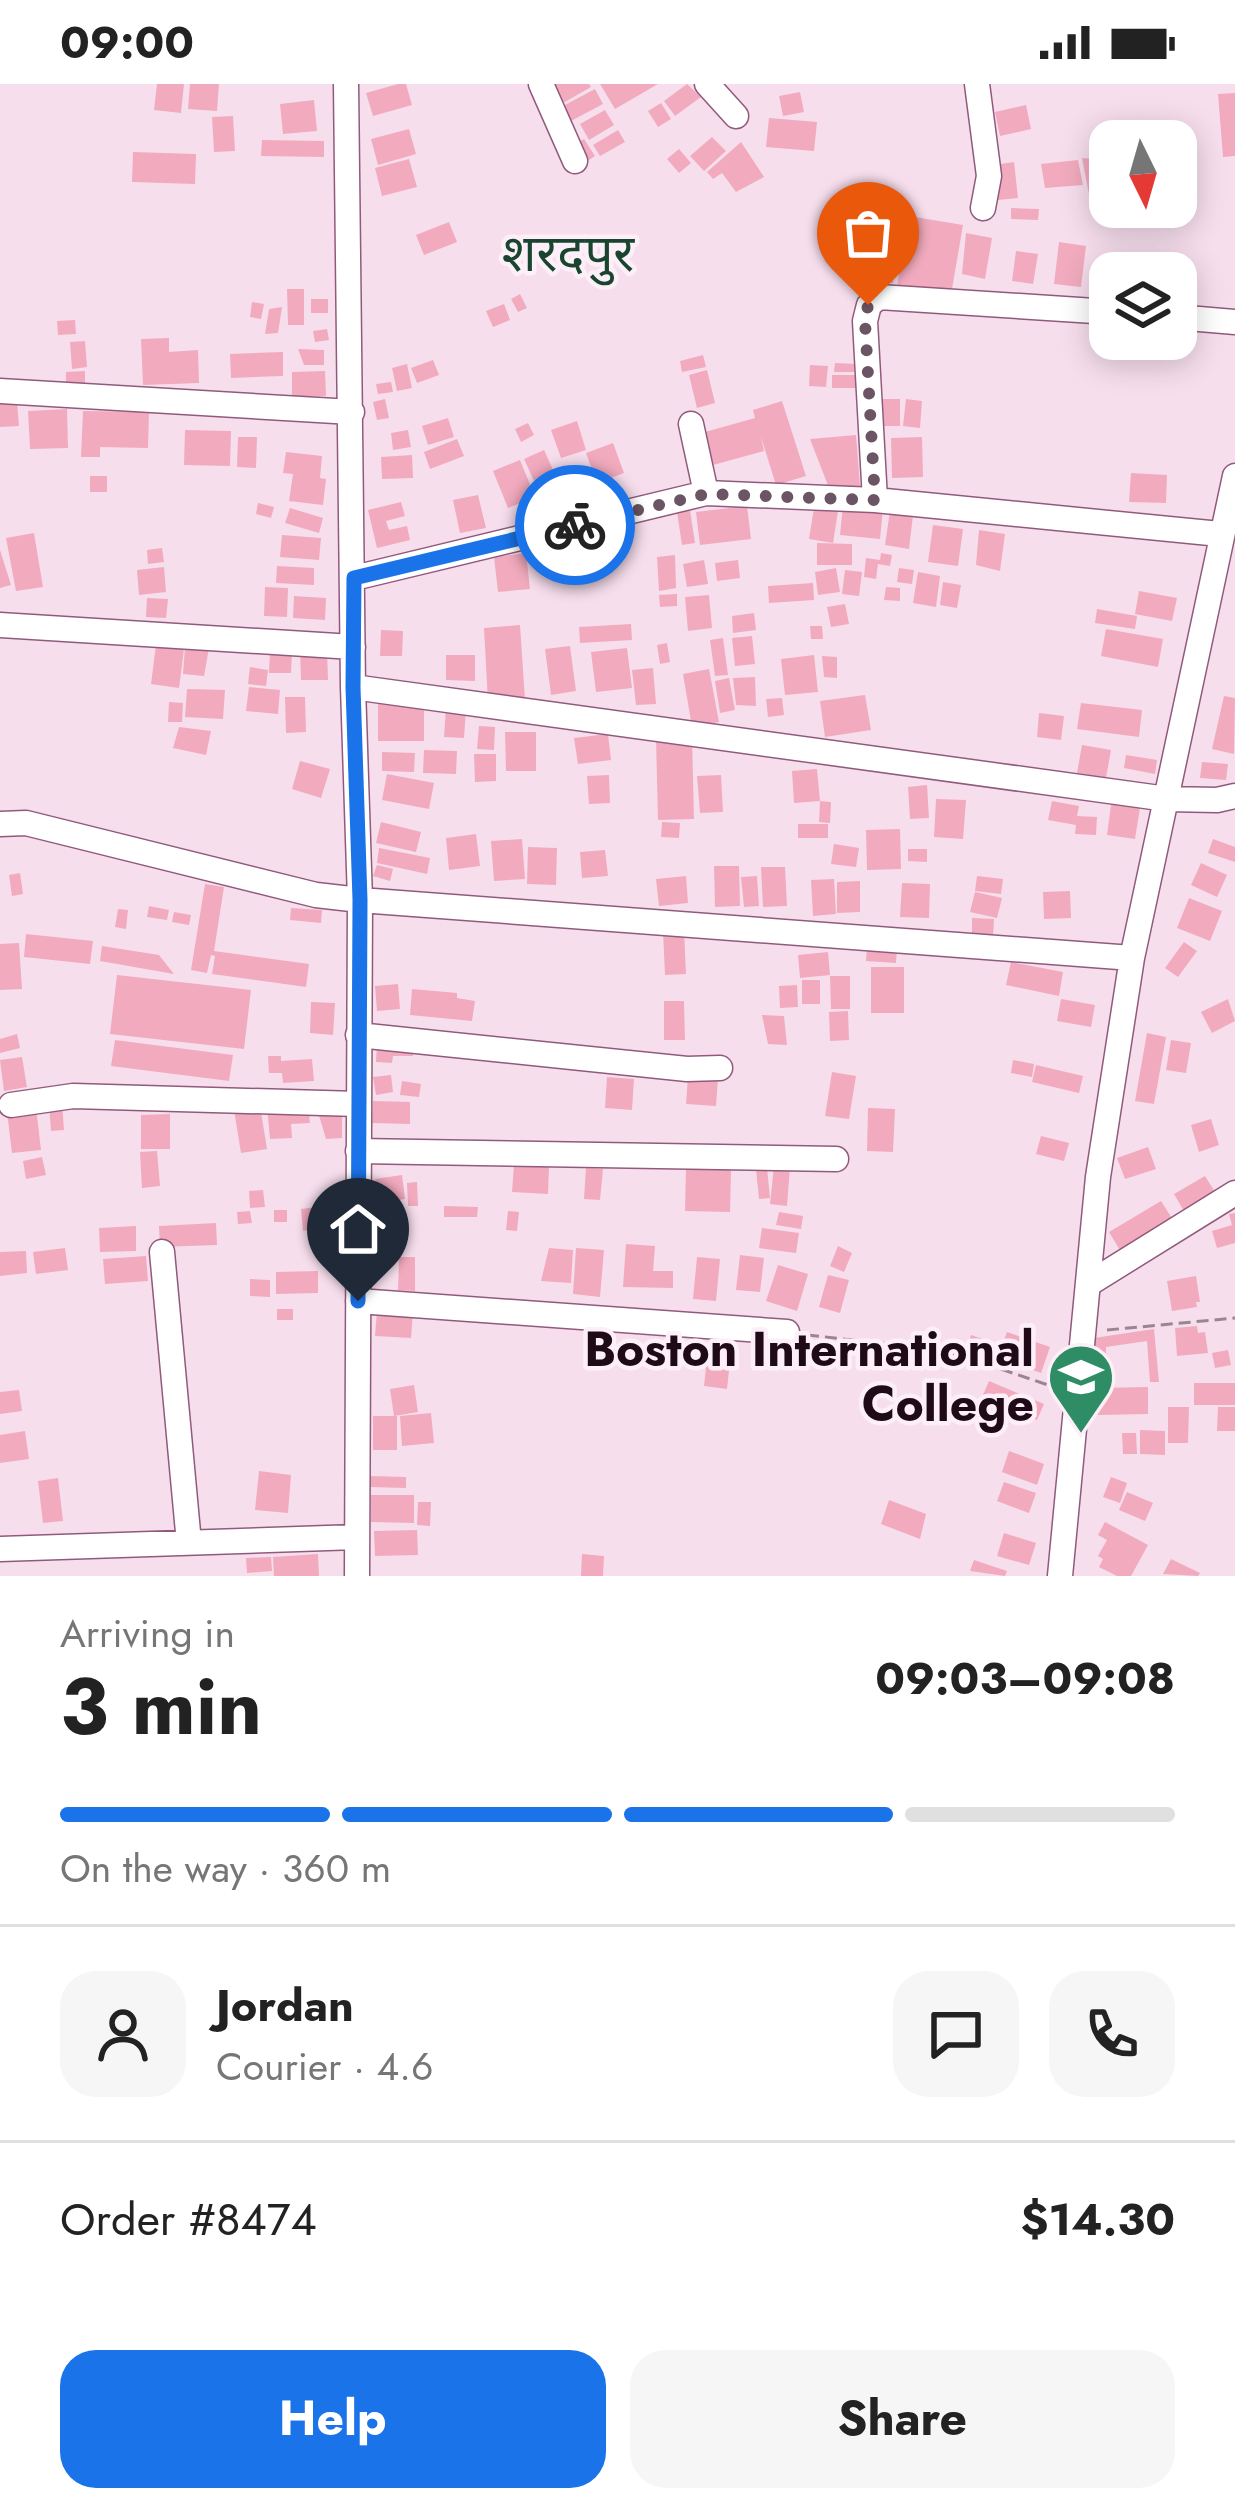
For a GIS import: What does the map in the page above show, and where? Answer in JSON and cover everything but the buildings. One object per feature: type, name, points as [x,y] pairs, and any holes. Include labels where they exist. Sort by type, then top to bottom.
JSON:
[{"type":"street","points":[[345,84],[360,900],[357,1576]]},
{"type":"street","points":[[541,84],[574,161]]},
{"type":"street","points":[[707,84],[736,116]]},
{"type":"street","points":[[977,84],[989,176],[983,208]]},
{"type":"street","points":[[875,500],[868,305],[879,296],[1089,311]]},
{"type":"street","points":[[1197,319],[1235,322]]},
{"type":"street","points":[[0,391],[352,412]]},
{"type":"street","points":[[691,424],[706,494]]},
{"type":"street","points":[[1060,1576],[1098,1177],[1132,958],[1235,476]]},
{"type":"street","points":[[354,578],[706,494],[875,500],[1220,534]]},
{"type":"street","points":[[0,625],[353,647]]},
{"type":"street","points":[[353,687],[1167,799],[1235,796]]},
{"type":"street","points":[[0,824],[26,823],[316,895],[1132,958]]},
{"type":"street","points":[[358,1035],[686,1069],[720,1068]]},
{"type":"street","points":[[11,1105],[73,1096],[358,1103]]},
{"type":"street","points":[[358,1151],[836,1159]]},
{"type":"street","points":[[1090,1283],[1235,1193]]},
{"type":"street","points":[[162,1252],[189,1543]]},
{"type":"street","points":[[358,1301],[787,1333]]},
{"type":"street","points":[[0,1549],[357,1537]]},
{"type":"path","points":[[1082,1333],[1235,1318]]},
{"type":"path","points":[[787,1333],[944,1350],[1075,1394]]},
{"type":"way so far","points":[[575,525],[706,494],[875,500],[868,305]]},
{"type":"place","name":"Boston International College","points":[[1081,1436]]},
{"type":"district","name":"शरदपुर","points":[[568,253]]},
{"type":"route","points":[[358,1301],[360,900],[354,578],[575,525]]}]
